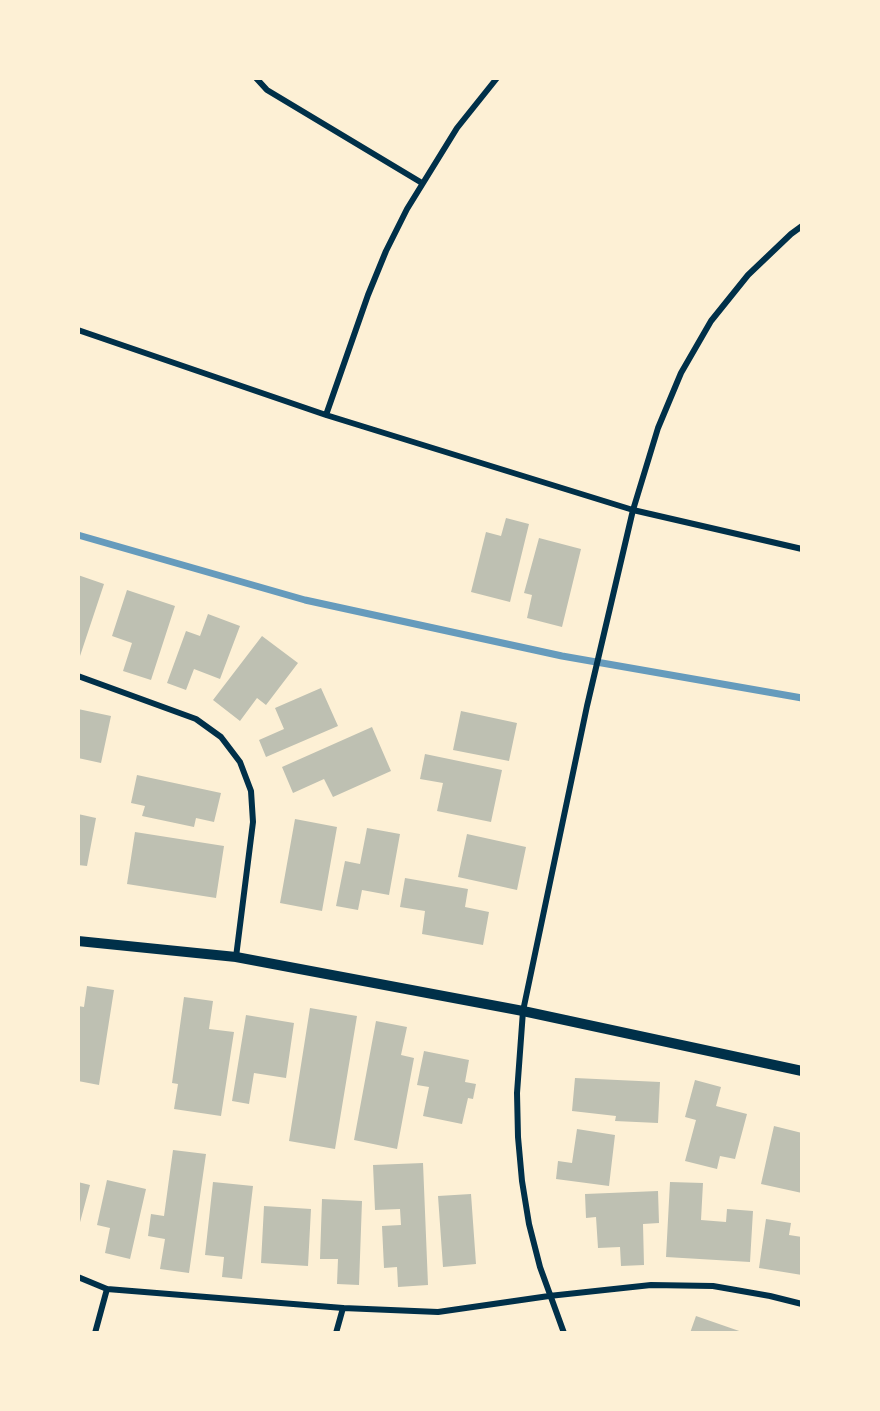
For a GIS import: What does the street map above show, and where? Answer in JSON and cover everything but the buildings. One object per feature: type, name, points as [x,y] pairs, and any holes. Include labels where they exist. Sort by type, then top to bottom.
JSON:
[{"type":"street","points":[[256,78],[267,90],[422,183]]},
{"type":"street","points":[[326,415],[372,284],[391,240],[422,183],[457,128],[497,78]]},
{"type":"street","points":[[564,1333],[549,1296],[529,1224],[520,1170],[517,1093],[523,1011],[587,706],[633,510],[658,428],[681,373],[711,321],[748,275],[802,226]]},
{"type":"street","points":[[78,330],[326,415],[633,510],[802,549]]},
{"type":"street","points":[[78,676],[196,719],[221,737],[240,762],[251,791],[253,822],[236,957]]},
{"type":"street","points":[[78,941],[236,957],[523,1011],[802,1071]]},
{"type":"street","points":[[78,1277],[106,1289],[343,1308],[438,1312],[620,1287],[682,1285],[742,1290],[802,1304]]},
{"type":"street","points":[[95,1333],[106,1289]]},
{"type":"street","points":[[336,1333],[343,1308]]},
{"type":"waterway","points":[[78,535],[305,600],[562,656],[802,698]]}]
